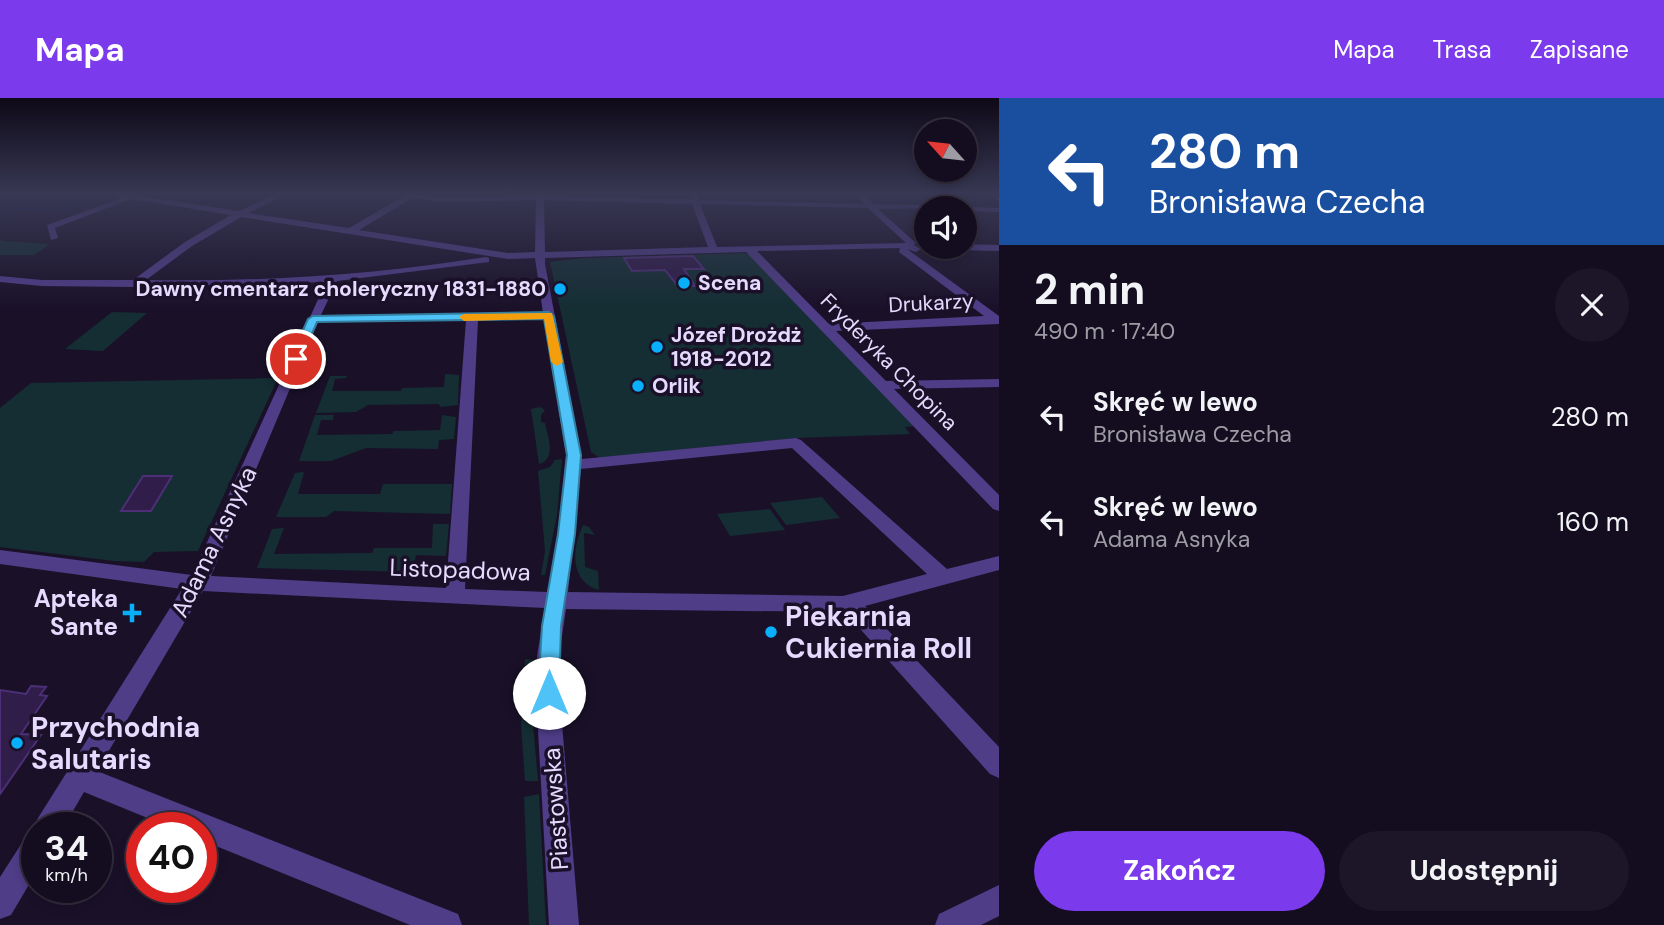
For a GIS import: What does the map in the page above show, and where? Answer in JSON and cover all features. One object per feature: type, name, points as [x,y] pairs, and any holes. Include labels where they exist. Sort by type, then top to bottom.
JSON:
[{"type":"street","points":[[52,232],[54,238]]},
{"type":"street","points":[[135,284],[176,250],[207,232]]},
{"type":"street","points":[[349,232],[499,256],[539,257],[879,245],[912,248]]},
{"type":"street","name":"Piastowska","points":[[539,232],[539,257],[574,465],[548,656],[549,712],[564,925]]},
{"type":"street","points":[[704,232],[709,251]]},
{"type":"street","points":[[896,232],[997,320]]},
{"type":"street","points":[[977,248],[999,248]]},
{"type":"street","name":"Fryderyka Chopina","points":[[749,249],[999,505]]},
{"type":"street","points":[[0,279],[23,282],[135,284],[333,278],[499,256]]},
{"type":"street","name":"Adama Asnyka","points":[[58,812],[198,583],[216,548],[333,278]]},
{"type":"street","points":[[313,319],[549,316]]},
{"type":"street","points":[[455,596],[472,317]]},
{"type":"street","name":"Drukarzy","points":[[827,328],[997,320]]},
{"type":"street","points":[[883,385],[999,383]]},
{"type":"street","points":[[574,465],[796,443],[944,578]]},
{"type":"street","name":"Listopadowa","points":[[0,557],[198,583],[555,600],[850,604],[999,563]]},
{"type":"street","points":[[850,604],[999,765]]},
{"type":"street","points":[[79,777],[447,925]]},
{"type":"street","points":[[0,904],[21,871]]},
{"type":"street","points":[[950,925],[999,900]]},
{"type":"green space","points":[[0,240],[50,244],[34,255],[0,255]]},
{"type":"green space","points":[[749,254],[915,426],[905,427],[910,434],[795,438],[600,458],[591,452],[550,262],[584,258]]},
{"type":"green space","points":[[112,312],[147,313],[103,351],[65,349]]},
{"type":"green space","points":[[445,374],[459,375],[458,405],[368,405],[356,412],[316,413],[330,376],[347,376],[335,379],[332,391],[401,391],[402,388],[444,387]]},
{"type":"green space","points":[[278,378],[198,551],[154,552],[144,562],[114,561],[0,547],[0,408],[31,383]]},
{"type":"green space","points":[[540,407],[545,410],[541,415],[541,422],[545,423],[550,452],[545,461],[539,464],[531,409]]},
{"type":"green space","points":[[315,415],[334,415],[333,420],[321,420],[317,435],[440,430],[442,415],[456,417],[454,439],[439,440],[438,449],[366,448],[331,461],[299,461]]},
{"type":"green space","points":[[562,459],[557,515],[545,575],[541,575],[545,551],[538,471],[550,467],[555,460]]},
{"type":"green space","points":[[304,472],[298,494],[380,494],[383,484],[452,484],[450,514],[334,511],[326,517],[276,517],[295,473]]},
{"type":"green space","points":[[822,497],[840,518],[786,525],[770,503]]},
{"type":"green space","points":[[770,509],[785,530],[730,536],[717,514]]},
{"type":"green space","points":[[433,524],[449,524],[446,556],[416,555],[412,572],[257,568],[272,529],[284,528],[274,554],[372,553],[374,548],[432,548]]},
{"type":"green space","points":[[583,525],[589,527],[595,535],[584,533],[585,567],[598,571],[599,590],[589,586],[578,572],[575,553]]},
{"type":"green space","points":[[525,659],[535,660],[533,724],[538,781],[525,781],[521,724]]},
{"type":"green space","points":[[539,794],[546,925],[529,925],[524,797]]},
{"type":"building","points":[[693,256],[704,269],[684,269],[695,286],[678,286],[665,270],[632,271],[624,258]]},
{"type":"building","points":[[143,476],[172,476],[151,511],[121,511]]},
{"type":"building","name":"Przychodnia Salutaris","points":[[31,686],[46,687],[40,695],[47,696],[21,734],[41,735],[0,794],[0,690],[26,694]]},
{"type":"slow traffic","points":[[464,317],[549,316],[557,362]]},
{"type":"place","name":"Scena","points":[[684,283]]},
{"type":"place","name":"Dawny cmentarz choleryczny 1831-1880","points":[[560,289]]},
{"type":"place","name":"Józef Drożdż 1918-2012","points":[[657,347]]},
{"type":"place","name":"Orlik","points":[[638,386]]},
{"type":"place","name":"Apteka Sante","points":[[132,613]]},
{"type":"place","name":"Piekarnia Cukiernia Roll","points":[[771,632]]},
{"type":"place","name":"Przychodnia Salutaris","points":[[17,743]]},
{"type":"route","points":[[296,359],[313,319],[549,316],[574,455],[566,534],[551,626],[548,656],[549,693]]}]
